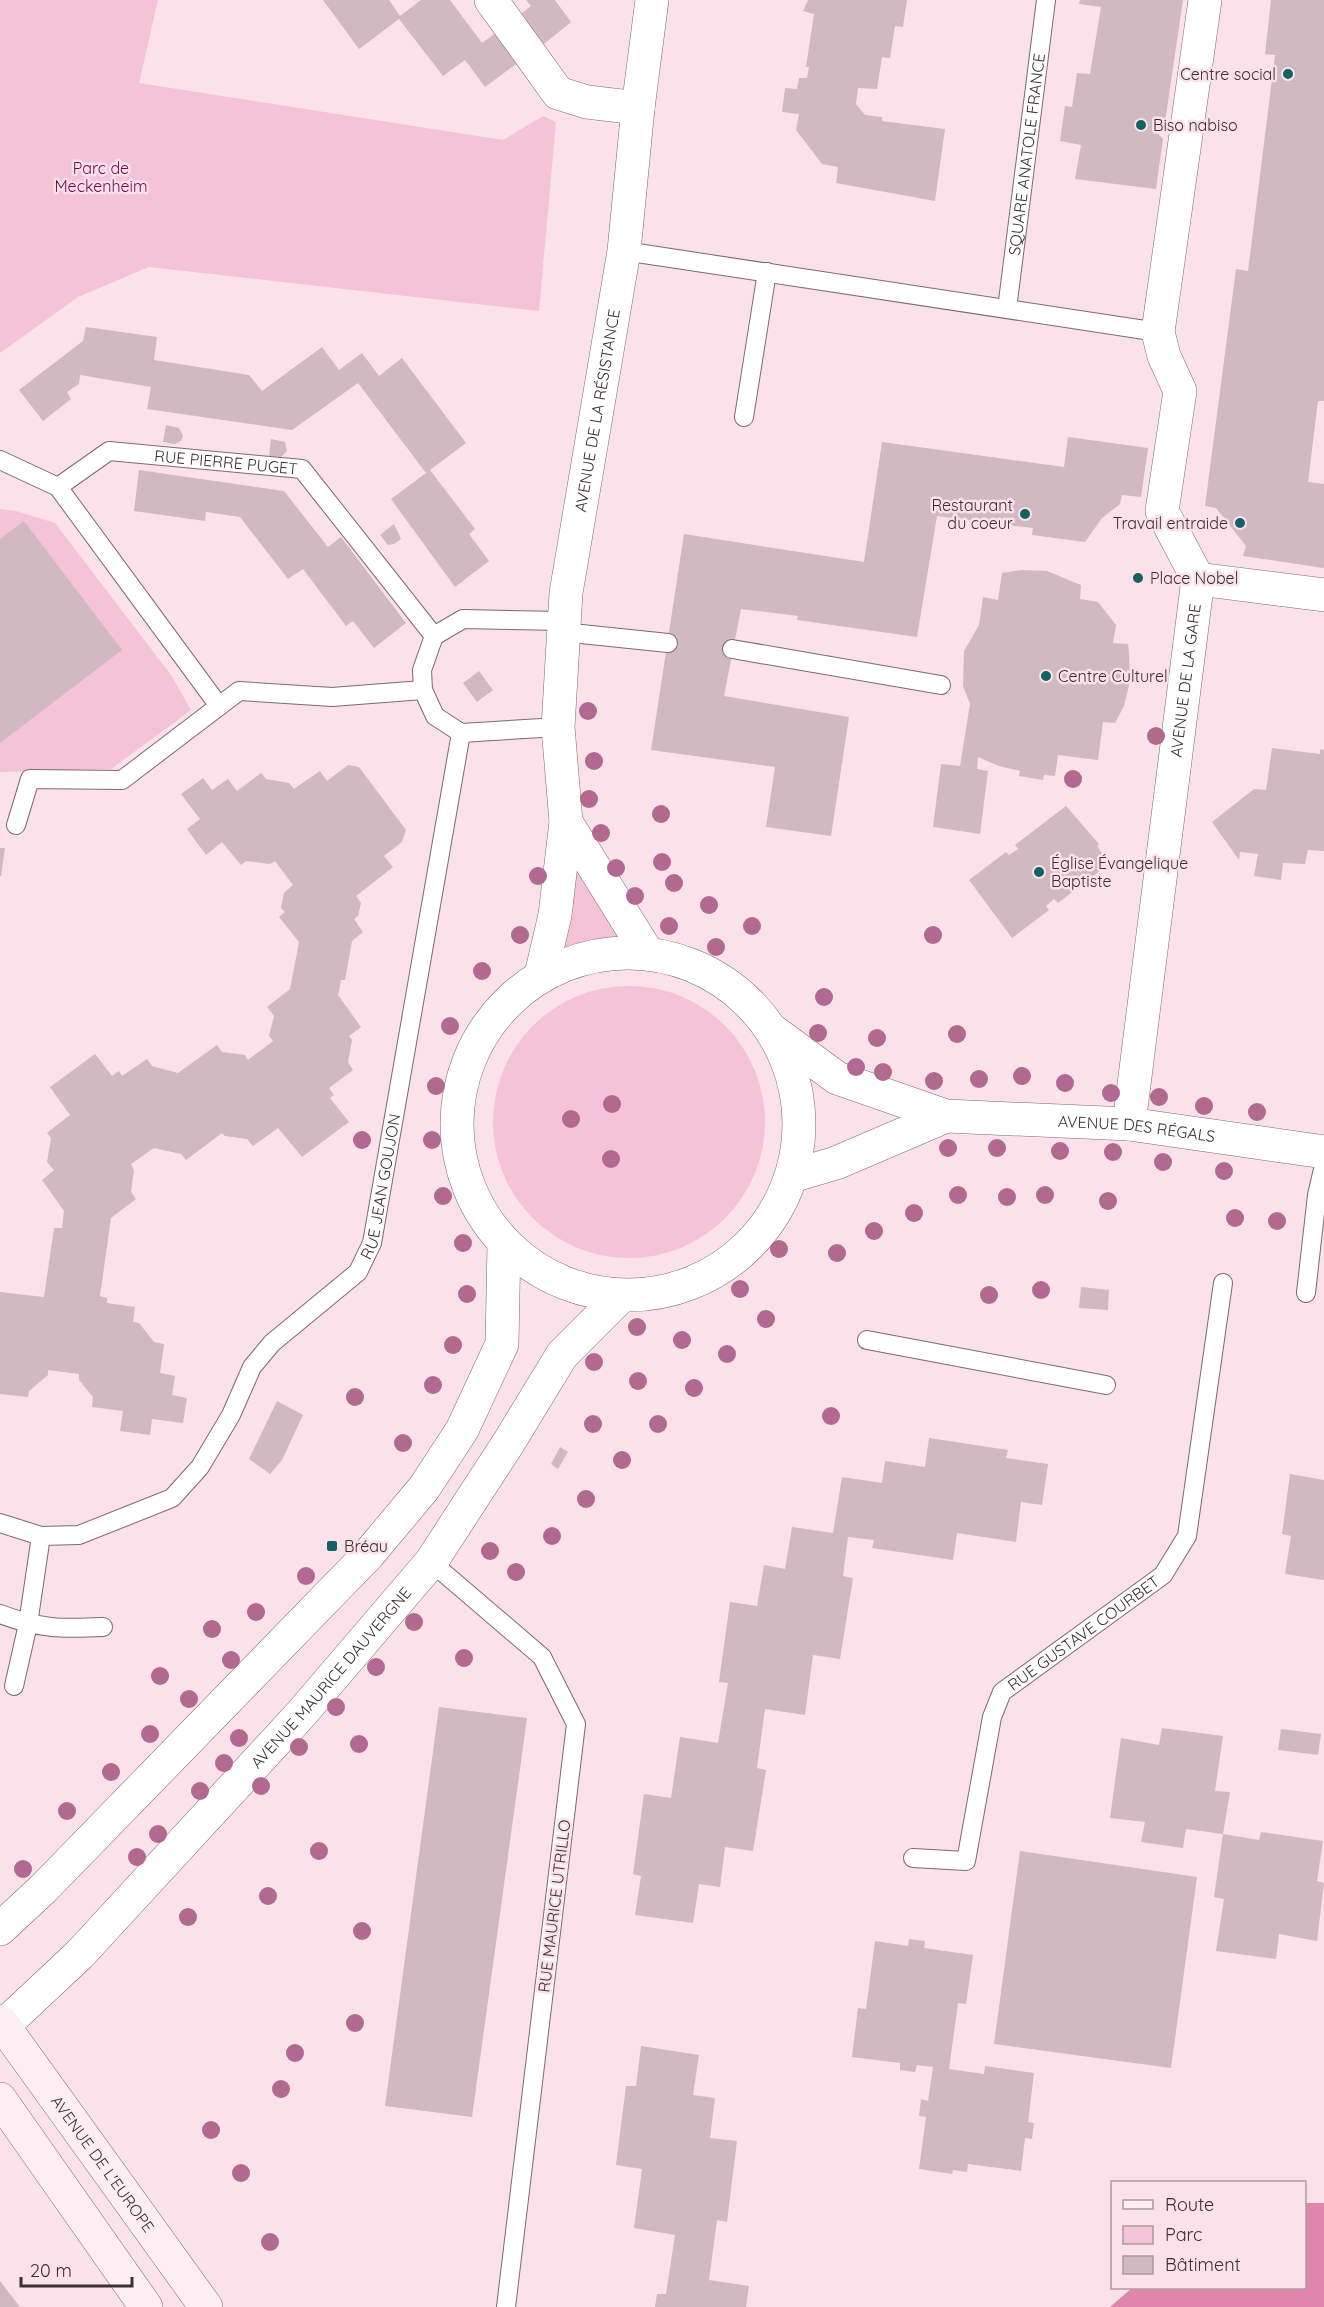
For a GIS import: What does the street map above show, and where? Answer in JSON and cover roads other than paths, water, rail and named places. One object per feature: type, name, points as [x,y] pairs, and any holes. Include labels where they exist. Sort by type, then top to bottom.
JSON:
[{"type":"main road","name":"AVENUE DE L'EUROPE","points":[[1,2025],[206,2307]]},
{"type":"main road","points":[[0,2098],[146,2307]]},
{"type":"street","points":[[491,0],[558,93],[587,102],[638,108]]},
{"type":"street","name":"AVENUE DE LA RÉSISTANCE","points":[[541,975],[555,915],[566,822],[558,727],[562,627],[624,251],[638,108],[652,0]]},
{"type":"street","points":[[1205,0],[1158,332],[1164,356],[1180,391],[1162,512],[1198,579],[1324,595]]},
{"type":"street","name":"AVENUE DE LA GARE","points":[[1129,1124],[1198,579]]},
{"type":"street","name":"AVENUE DE LA RÉSISTANCE","points":[[566,822],[648,954]]},
{"type":"street","points":[[601,954],[648,954],[697,966],[754,1003],[773,1031],[793,1076],[800,1126],[792,1176],[766,1225],[727,1264],[677,1289],[621,1296],[578,1289],[538,1271],[504,1244],[473,1199],[457,1147],[459,1093],[477,1042],[510,999],[541,975],[601,954]]},
{"type":"street","name":"AVENUE DES RÉGALS","points":[[773,1031],[837,1078],[946,1116],[1129,1124],[1324,1152]]},
{"type":"street","name":"AVENUE DES RÉGALS","points":[[792,1176],[836,1163],[946,1116]]},
{"type":"street","points":[[0,1929],[44,1888],[368,1555],[424,1488],[462,1430],[502,1344],[504,1244]]},
{"type":"street","name":"AVENUE MAURICE DAUVERGNE","points":[[1,2025],[80,1954],[301,1713],[431,1562],[562,1355],[621,1296]]},
{"type":"lane","name":"SQUARE ANATOLE FRANCE","points":[[1007,309],[1046,0]]},
{"type":"lane","points":[[624,251],[1158,332]]},
{"type":"lane","points":[[744,417],[767,272]]},
{"type":"lane","name":"RUE PIERRE PUGET","points":[[58,487],[109,452],[302,469],[434,636]]},
{"type":"lane","points":[[0,460],[58,487],[219,706]]},
{"type":"lane","points":[[558,727],[461,733],[435,716],[423,690],[422,670],[434,636],[463,619],[562,627],[668,643]]},
{"type":"lane","points":[[732,649],[941,685]]},
{"type":"lane","points":[[16,825],[30,779],[122,780],[239,691],[332,697],[423,690]]},
{"type":"lane","name":"RUE JEAN GOUJON","points":[[0,1523],[41,1536],[79,1535],[172,1498],[200,1467],[231,1415],[252,1367],[272,1343],[358,1272],[372,1243],[461,733]]},
{"type":"lane","points":[[1306,1293],[1317,1196],[1324,1165]]},
{"type":"lane","name":"RUE GUSTAVE COURBET","points":[[913,1858],[966,1861],[992,1718],[1002,1692],[1163,1575],[1187,1536],[1223,1283]]},
{"type":"lane","points":[[867,1340],[1106,1385]]},
{"type":"lane","points":[[14,1686],[28,1624],[41,1536]]},
{"type":"lane","name":"RUE MAURICE UTRILLO","points":[[431,1562],[542,1657],[576,1724],[506,2307]]},
{"type":"lane","points":[[0,1614],[28,1624],[54,1629],[103,1627]]},
{"type":"place","name":"Centre social","points":[[1288,74]]},
{"type":"place","name":"Biso nabiso","points":[[1141,125]]},
{"type":"place","name":"Restaurant du coeur","points":[[1025,514]]},
{"type":"place","name":"Travail entraide","points":[[1240,523]]},
{"type":"place","name":"Place Nobel","points":[[1138,578]]},
{"type":"place","name":"Centre Culturel","points":[[1046,676]]},
{"type":"place","name":"Église Évangelique Baptiste","points":[[1039,872]]},
{"type":"place","name":"Bréau","points":[[332,1546]]},
{"type":"park label","name":"Parc de Meckenheim","points":[[101,177]]}]
